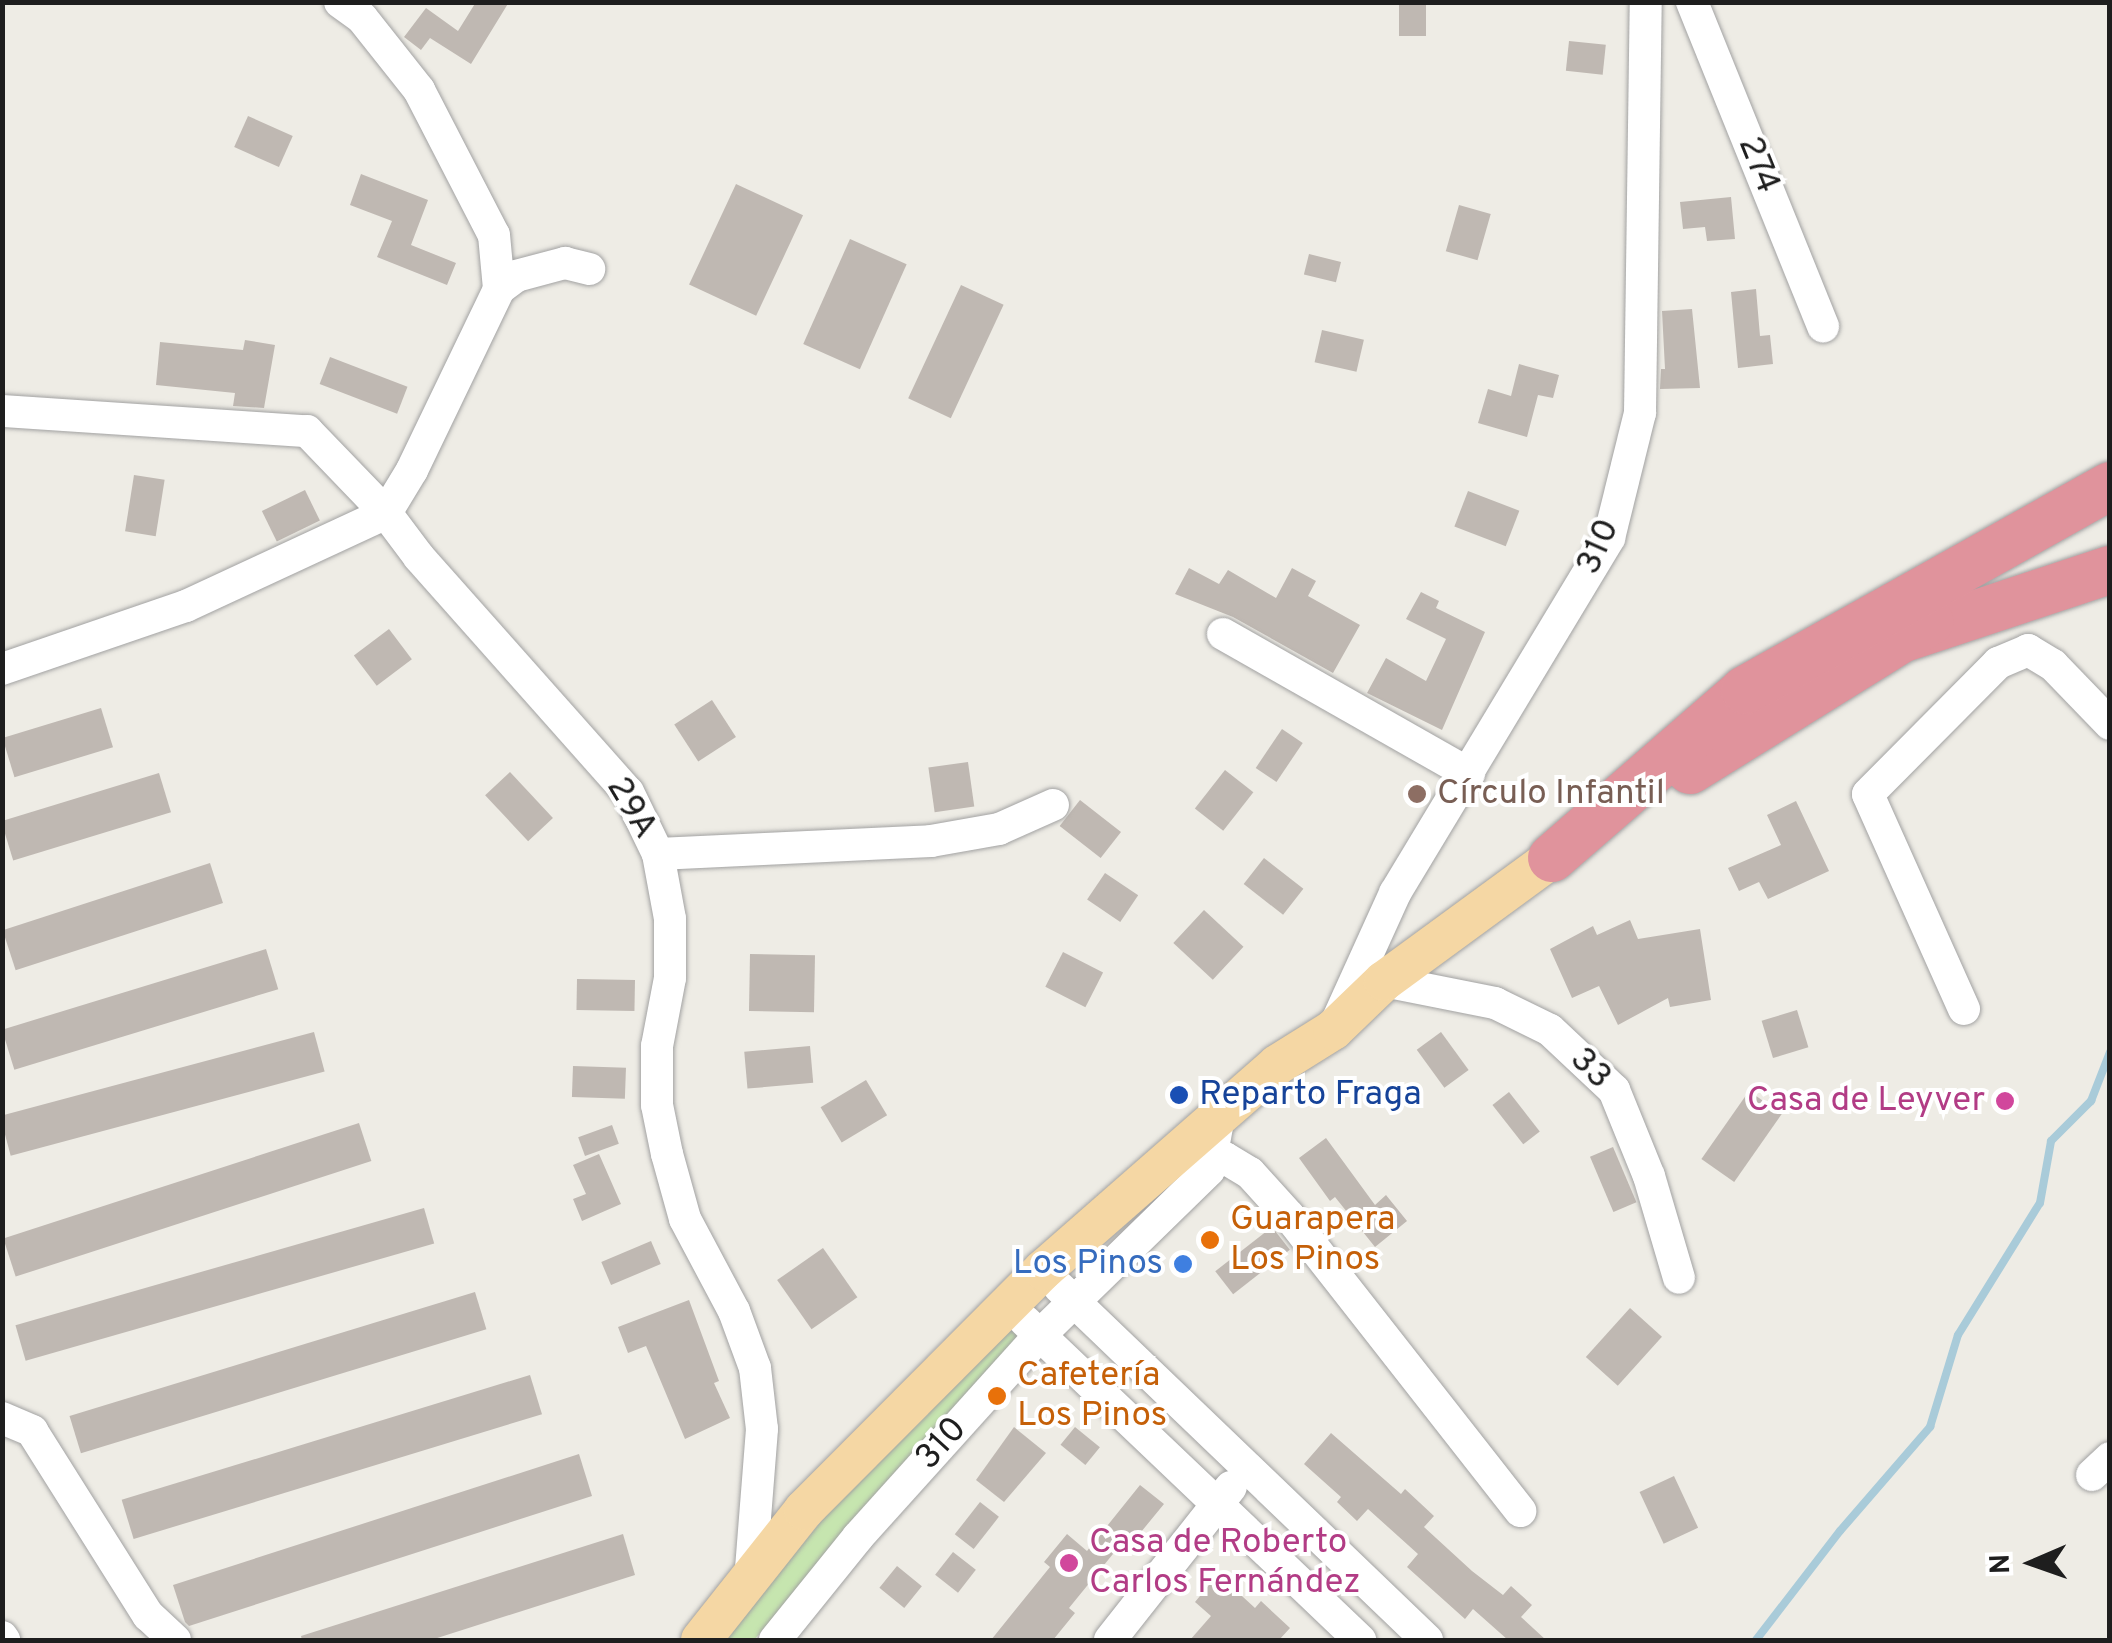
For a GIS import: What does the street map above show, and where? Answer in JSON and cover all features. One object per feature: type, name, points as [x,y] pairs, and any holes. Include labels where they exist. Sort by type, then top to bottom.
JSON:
[{"type":"highway","points":[[2057,515],[2110,471]]},
{"type":"highway","points":[[1552,858],[1745,690],[2110,486]]},
{"type":"highway","points":[[1552,858],[1896,641],[2110,520]]},
{"type":"highway","points":[[1896,641],[2110,570]]},
{"type":"main road","points":[[700,1640],[804,1510],[1043,1270],[1276,1065],[1333,1030],[1384,981],[1552,858]]},
{"type":"street","points":[[340,2],[362,18],[419,90],[494,236],[499,289]]},
{"type":"street","name":"310","points":[[1333,1030],[1396,893],[1609,538],[1640,413],[1646,2]]},
{"type":"street","name":"274","points":[[1692,2],[1823,326]]},
{"type":"street","points":[[2,669],[186,606],[386,513],[412,470],[499,289],[516,276],[564,262],[589,270]]},
{"type":"street","name":"29A","points":[[2,411],[307,432],[386,513],[419,557],[628,792],[658,854],[670,919],[670,978],[657,1046],[657,1105],[685,1220],[734,1311],[755,1368],[762,1430],[750,1581]]},
{"type":"street","points":[[1223,634],[1469,774]]},
{"type":"street","points":[[1964,1009],[1868,794],[1998,663],[2028,650],[2053,666],[2110,724]]},
{"type":"street","points":[[658,854],[931,841],[999,829],[1054,805]]},
{"type":"street","name":"33","points":[[1384,981],[1495,1002],[1550,1030],[1614,1090],[1648,1176],[1679,1278]]},
{"type":"street","name":"310","points":[[775,1640],[858,1537],[1040,1335],[1209,1170],[1219,1116]]},
{"type":"street","points":[[1210,1155],[1226,1158],[1250,1172],[1289,1216],[1520,1511]]},
{"type":"street","points":[[1043,1270],[1426,1640]]},
{"type":"street","points":[[1007,1304],[1360,1640]]},
{"type":"street","points":[[2,1418],[32,1430],[148,1615],[175,1640]]},
{"type":"street","points":[[1110,1640],[1247,1467]]},
{"type":"green space","points":[[1004,1325],[1016,1333],[1016,1341],[754,1640],[722,1640],[829,1512]]},
{"type":"building","points":[[476,2],[509,2],[471,64],[430,38],[421,50],[404,37],[426,8],[458,31]]},
{"type":"building","points":[[1399,2],[1426,2],[1426,36],[1399,36]]},
{"type":"building","points":[[1569,41],[1606,45],[1603,75],[1566,71]]},
{"type":"building","points":[[248,116],[293,136],[279,167],[234,147]]},
{"type":"building","points":[[361,174],[428,200],[411,245],[456,263],[447,285],[377,257],[392,221],[350,205]]},
{"type":"building","points":[[736,184],[803,215],[756,316],[689,285]]},
{"type":"building","points":[[1731,197],[1735,239],[1707,241],[1705,227],[1683,229],[1680,202]]},
{"type":"building","points":[[1459,205],[1491,214],[1477,260],[1446,251]]},
{"type":"building","points":[[850,239],[907,264],[860,369],[803,344]]},
{"type":"building","points":[[1309,254],[1341,262],[1336,282],[1304,274]]},
{"type":"building","points":[[961,285],[1004,305],[951,418],[908,398]]},
{"type":"building","points":[[1756,289],[1760,336],[1770,335],[1773,364],[1738,368],[1731,292]]},
{"type":"building","points":[[1692,309],[1700,388],[1660,389],[1661,369],[1665,369],[1662,311]]},
{"type":"building","points":[[1322,330],[1364,340],[1356,372],[1315,362]]},
{"type":"building","points":[[245,340],[275,345],[264,408],[233,406],[235,393],[156,385],[160,342],[243,350]]},
{"type":"building","points":[[330,357],[407,387],[397,414],[320,384]]},
{"type":"building","points":[[1519,364],[1559,375],[1553,398],[1538,395],[1527,437],[1478,423],[1488,389],[1511,396]]},
{"type":"building","points":[[134,475],[165,480],[156,536],[125,531]]},
{"type":"building","points":[[305,490],[320,521],[277,542],[262,511]]},
{"type":"building","points":[[1468,491],[1519,511],[1506,546],[1454,526]]},
{"type":"building","points":[[1189,568],[1219,584],[1228,570],[1276,598],[1292,568],[1316,581],[1308,596],[1360,625],[1333,673],[1233,617],[1175,594]]},
{"type":"building","points":[[1421,592],[1439,601],[1436,608],[1485,632],[1442,730],[1367,693],[1386,658],[1426,681],[1446,639],[1406,619]]},
{"type":"building","points":[[389,629],[412,659],[377,686],[354,655]]},
{"type":"building","points":[[712,700],[736,737],[698,761],[674,725]]},
{"type":"building","points":[[101,708],[113,747],[14,777],[3,738]]},
{"type":"building","points":[[1282,729],[1303,743],[1276,782],[1256,768]]},
{"type":"building","points":[[968,762],[974,807],[935,812],[928,768]]},
{"type":"building","points":[[1225,770],[1253,792],[1223,831],[1195,809]]},
{"type":"building","points":[[510,772],[553,818],[528,841],[485,795]]},
{"type":"building","points":[[159,773],[171,812],[13,860],[2,821]]},
{"type":"building","points":[[1080,800],[1121,832],[1101,858],[1060,826]]},
{"type":"building","points":[[1796,801],[1829,871],[1768,899],[1759,882],[1739,891],[1728,868],[1781,845],[1767,815]]},
{"type":"building","points":[[1264,858],[1303,889],[1283,915],[1244,884]]},
{"type":"building","points":[[210,863],[223,903],[16,970],[3,930]]},
{"type":"building","points":[[1105,873],[1138,895],[1120,922],[1087,900]]},
{"type":"building","points":[[1204,910],[1243,947],[1213,980],[1173,943]]},
{"type":"building","points":[[1630,920],[1638,939],[1700,929],[1711,1000],[1670,1007],[1668,998],[1618,1025],[1599,986],[1572,998],[1550,949],[1593,926],[1597,935]]},
{"type":"building","points":[[266,949],[278,989],[14,1070],[2,1030]]},
{"type":"building","points":[[1063,952],[1103,972],[1085,1007],[1045,987]]},
{"type":"building","points":[[750,954],[815,955],[814,1012],[749,1011]]},
{"type":"building","points":[[577,979],[635,980],[634,1011],[576,1010]]},
{"type":"building","points":[[1797,1010],[1808,1047],[1773,1058],[1762,1021]]},
{"type":"building","points":[[314,1032],[325,1072],[11,1156],[2,1116]]},
{"type":"building","points":[[1441,1032],[1469,1070],[1444,1088],[1417,1050]]},
{"type":"building","points":[[810,1046],[813,1083],[747,1089],[744,1052]]},
{"type":"building","points":[[573,1066],[626,1068],[625,1099],[572,1097]]},
{"type":"building","points":[[866,1080],[887,1115],[842,1142],[821,1107]]},
{"type":"building","points":[[1749,1091],[1782,1114],[1734,1182],[1701,1159]]},
{"type":"building","points":[[1509,1092],[1540,1131],[1523,1144],[1492,1105]]},
{"type":"building","points":[[359,1123],[371,1161],[16,1277],[3,1239]]},
{"type":"building","points":[[612,1125],[619,1144],[585,1156],[578,1137]]},
{"type":"building","points":[[1326,1138],[1375,1205],[1386,1195],[1407,1221],[1375,1247],[1335,1197],[1330,1201],[1299,1158]]},
{"type":"building","points":[[1613,1147],[1636,1202],[1613,1212],[1590,1157]]},
{"type":"building","points":[[599,1154],[621,1204],[582,1221],[573,1199],[586,1194],[573,1165]]},
{"type":"building","points":[[424,1208],[434,1244],[26,1361],[15,1325]]},
{"type":"building","points":[[1272,1227],[1290,1250],[1233,1294],[1215,1271]]},
{"type":"building","points":[[651,1241],[661,1264],[611,1285],[601,1262]]},
{"type":"building","points":[[823,1248],[857,1297],[812,1329],[777,1280]]},
{"type":"building","points":[[475,1292],[486,1329],[81,1453],[70,1416]]},
{"type":"building","points":[[689,1300],[719,1381],[714,1383],[730,1418],[685,1439],[646,1346],[628,1353],[618,1327]]},
{"type":"building","points":[[1630,1308],[1662,1337],[1618,1386],[1586,1357]]},
{"type":"building","points":[[530,1375],[542,1414],[134,1539],[122,1500]]},
{"type":"building","points":[[1014,1427],[1046,1453],[1004,1502],[976,1480]]},
{"type":"building","points":[[1075,1427],[1100,1447],[1085,1465],[1061,1445]]},
{"type":"building","points":[[1331,1433],[1401,1494],[1405,1489],[1434,1516],[1424,1527],[1472,1571],[1503,1595],[1511,1586],[1532,1605],[1521,1617],[1546,1640],[1508,1640],[1473,1609],[1465,1619],[1407,1567],[1418,1554],[1368,1509],[1357,1521],[1337,1502],[1341,1497],[1304,1464]]},
{"type":"building","points":[[579,1454],[592,1496],[189,1626],[185,1622],[173,1585]]},
{"type":"building","points":[[1674,1476],[1698,1528],[1664,1544],[1640,1492]]},
{"type":"building","points":[[1140,1485],[1164,1504],[1132,1543],[1126,1538],[1069,1608],[1075,1613],[1053,1640],[991,1640],[1050,1567],[1044,1562],[1067,1534],[1087,1551]]},
{"type":"building","points":[[980,1502],[999,1517],[974,1549],[955,1534]]},
{"type":"building","points":[[623,1534],[635,1575],[431,1640],[302,1640],[301,1636]]},
{"type":"building","points":[[953,1552],[976,1570],[958,1593],[935,1575]]},
{"type":"building","points":[[897,1566],[922,1586],[904,1608],[879,1588]]},
{"type":"building","points":[[1218,1574],[1255,1608],[1261,1601],[1290,1628],[1279,1640],[1190,1640],[1211,1616],[1195,1602]]},
{"type":"waterway","points":[[1756,1640],[1840,1531],[1930,1427],[1958,1335],[2040,1203],[2051,1141],[2091,1101],[2110,1052]]},
{"type":"place","name":"Círculo Infantil","points":[[1417,794]]},
{"type":"place","name":"Reparto Fraga","points":[[1179,1095]]},
{"type":"place","name":"Casa de Leyver","points":[[2005,1101]]},
{"type":"place","name":"Guarapera Los Pinos","points":[[1210,1240]]},
{"type":"place","name":"Los Pinos","points":[[1183,1264]]},
{"type":"place","name":"Cafetería Los Pinos","points":[[997,1396]]},
{"type":"place","name":"Casa de Roberto Carlos Fernández","points":[[1069,1563]]}]
